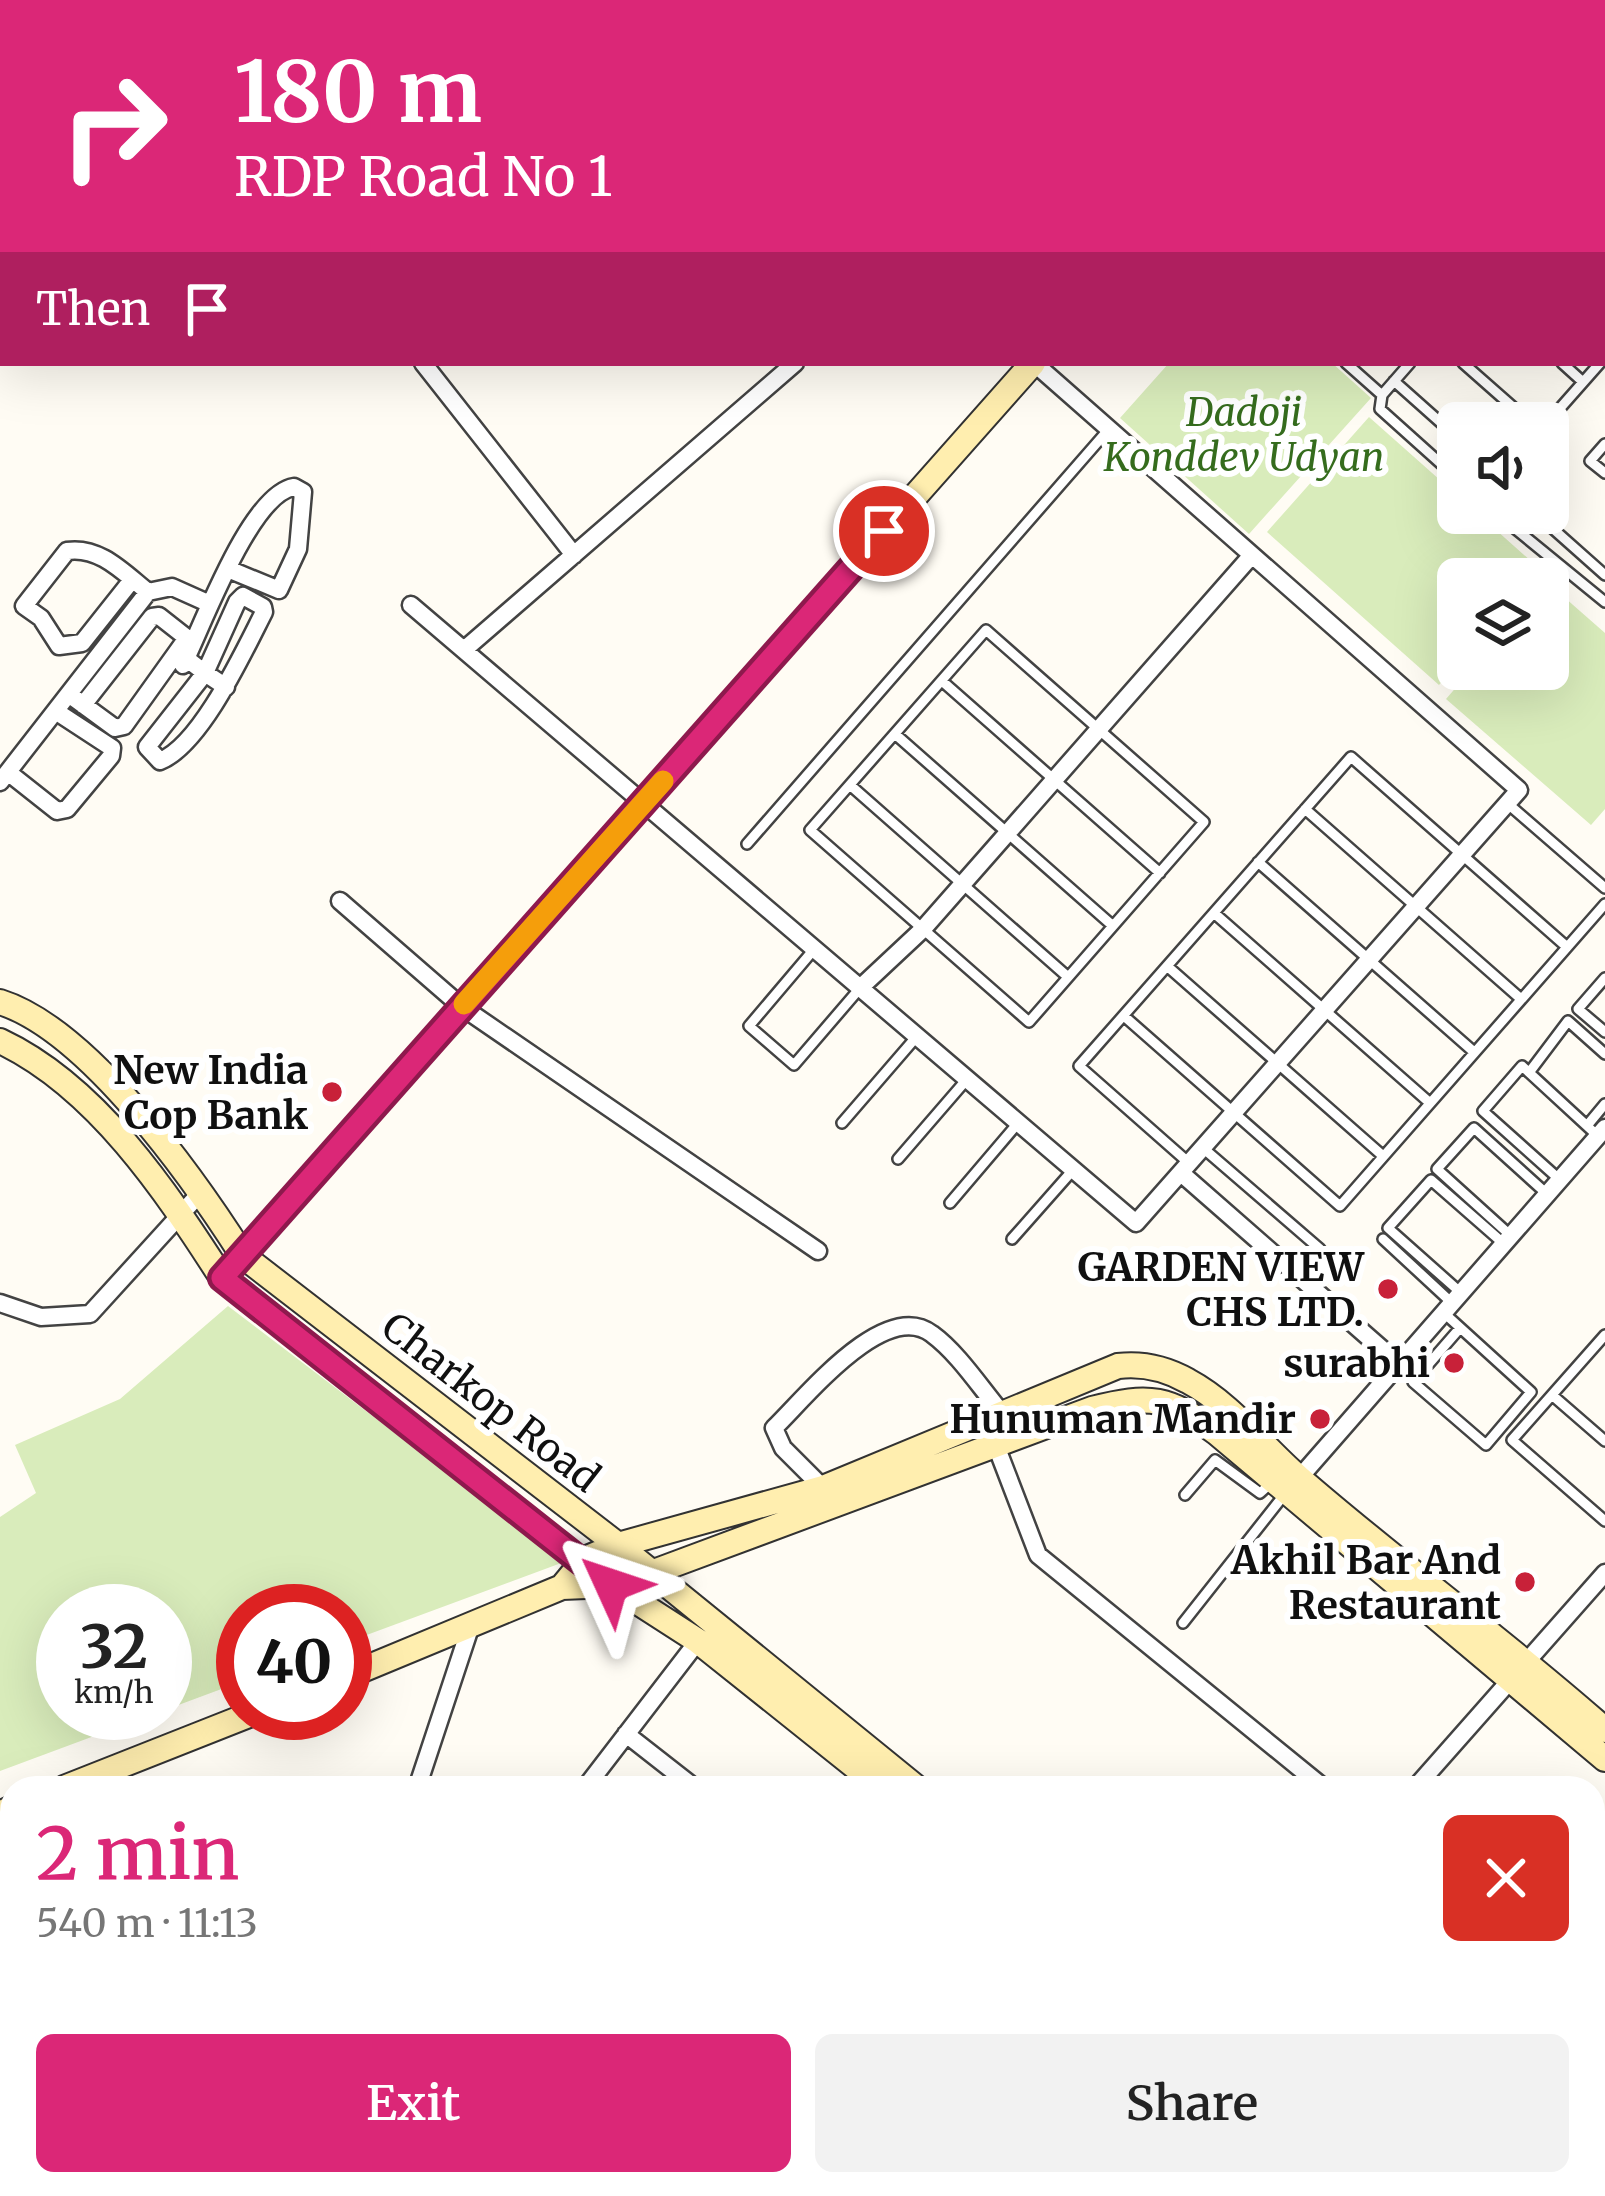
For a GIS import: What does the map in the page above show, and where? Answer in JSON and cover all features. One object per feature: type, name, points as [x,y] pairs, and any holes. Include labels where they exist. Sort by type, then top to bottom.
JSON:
[{"type":"street","points":[[425,366],[574,555]]},
{"type":"street","points":[[465,650],[792,366]]},
{"type":"street","points":[[222,1278],[1031,366]]},
{"type":"street","points":[[411,605],[1136,1223],[1519,790],[1037,366]]},
{"type":"street","points":[[226,687],[185,662],[228,569],[274,494],[295,487],[303,493],[298,549],[279,590],[228,569]]},
{"type":"street","points":[[132,580],[82,643],[59,646],[41,618],[24,607],[68,551],[96,553],[132,580],[148,592]]},
{"type":"street","points":[[861,986],[923,929],[1252,555]]},
{"type":"street","points":[[76,700],[148,592],[172,586],[210,604]]},
{"type":"street","points":[[243,596],[263,607],[226,687],[169,758],[160,761],[147,747],[205,673],[237,602],[243,596]]},
{"type":"street","points":[[57,712],[112,748],[111,756],[67,809],[56,811],[5,778],[57,712],[76,700],[152,617],[158,616],[187,638],[124,726],[116,728],[76,700]]},
{"type":"street","points":[[340,901],[462,1007],[818,1251]]},
{"type":"street","points":[[0,1002],[73,1048],[202,1191],[243,1256]]},
{"type":"street","name":"Charkop Road","points":[[0,1041],[22,1051],[80,1097],[181,1214],[222,1278],[585,1559],[611,1585],[698,1641],[867,1776]]},
{"type":"street","points":[[1286,1483],[1399,1364],[1598,1129]]},
{"type":"street","points":[[1185,1168],[1399,1364]]},
{"type":"street","points":[[0,1303],[41,1317],[91,1314],[202,1191]]},
{"type":"street","name":"Charkop Road","points":[[243,1256],[618,1545],[902,1776]]},
{"type":"street","points":[[823,1488],[783,1448],[774,1428],[871,1335],[914,1325],[932,1333],[993,1414],[996,1445],[1038,1555],[1309,1776]]},
{"type":"street","points":[[562,1587],[585,1559],[618,1545],[823,1488],[1118,1366],[1151,1366],[1190,1382],[1221,1403],[1286,1483]]},
{"type":"street","points":[[372,1666],[562,1587],[611,1585],[651,1573],[1092,1409],[1149,1398],[1179,1405],[1605,1730]]},
{"type":"street","points":[[1426,1776],[1605,1573]]},
{"type":"street","points":[[421,1776],[470,1628]]},
{"type":"street","points":[[594,1776],[698,1641]]},
{"type":"street","points":[[1521,1669],[1605,1759]]},
{"type":"street","points":[[94,1776],[216,1728]]},
{"type":"street","points":[[626,1734],[680,1776]]},
{"type":"lane","points":[[1349,366],[1382,395]]},
{"type":"lane","points":[[1407,366],[1382,395],[1379,409],[1437,460]]},
{"type":"lane","points":[[1466,366],[1507,402]]},
{"type":"lane","points":[[1565,366],[1583,382]]},
{"type":"lane","points":[[1565,402],[1597,366]]},
{"type":"lane","points":[[1394,381],[1437,419]]},
{"type":"lane","points":[[747,844],[1109,429]]},
{"type":"lane","points":[[1605,444],[1590,460],[1605,473]]},
{"type":"lane","points":[[1522,534],[1605,602]]},
{"type":"lane","points":[[1559,534],[1605,575]]},
{"type":"lane","points":[[986,630],[1204,822],[1029,1022],[810,830],[942,681],[986,630]]},
{"type":"lane","points":[[942,681],[1160,873]]},
{"type":"lane","points":[[895,734],[1113,926]]},
{"type":"lane","points":[[1185,1168],[1079,1066],[1351,757],[1567,946]]},
{"type":"lane","points":[[850,785],[1069,977]]},
{"type":"lane","points":[[1508,802],[1605,888]]},
{"type":"lane","points":[[1305,809],[1521,999]]},
{"type":"lane","points":[[1258,862],[1474,1052]]},
{"type":"lane","points":[[1124,1016],[1340,1206],[1605,904]]},
{"type":"lane","points":[[1214,913],[1430,1103]]},
{"type":"lane","points":[[816,947],[749,1027],[794,1065],[861,986]]},
{"type":"lane","points":[[1167,966],[1383,1156]]},
{"type":"lane","points":[[1605,978],[1578,1009],[1605,1032]]},
{"type":"lane","points":[[1598,1129],[1528,1067],[1568,1021],[1605,1054]]},
{"type":"lane","points":[[842,1123],[918,1035]]},
{"type":"lane","points":[[1560,1179],[1483,1111],[1522,1066],[1598,1129]]},
{"type":"lane","points":[[898,1159],[968,1078]]},
{"type":"lane","points":[[1598,1129],[1605,1104]]},
{"type":"lane","points":[[950,1203],[1019,1122]]},
{"type":"lane","points":[[1506,1239],[1437,1169],[1474,1127],[1546,1194]]},
{"type":"lane","points":[[1203,1148],[1320,1249]]},
{"type":"lane","points":[[1012,1239],[1073,1170]]},
{"type":"lane","points":[[1460,1328],[1413,1382],[1486,1444],[1531,1391],[1460,1328],[1451,1302],[1388,1228],[1431,1180],[1506,1239]]},
{"type":"lane","points":[[1383,1239],[1451,1302]]},
{"type":"lane","points":[[1605,1335],[1512,1440],[1605,1521]]},
{"type":"lane","points":[[1595,1346],[1605,1355]]},
{"type":"lane","points":[[1552,1394],[1605,1441]]},
{"type":"lane","points":[[1185,1495],[1215,1460],[1260,1493],[1286,1483]]},
{"type":"lane","points":[[1183,1623],[1286,1483]]},
{"type":"green space","name":"Dadoji Konddev Udyan","points":[[1166,366],[1335,366],[1371,398],[1249,534],[1120,418]]},
{"type":"green space","points":[[1369,417],[1437,477],[1437,534],[1501,534],[1528,558],[1437,558],[1437,683],[1267,532]]},
{"type":"green space","points":[[1569,601],[1605,633],[1605,809],[1591,825],[1446,699],[1454,690],[1569,690]]},
{"type":"green space","points":[[228,1306],[564,1562],[372,1633],[372,1584],[216,1584],[216,1691],[192,1700],[192,1584],[36,1584],[36,1740],[83,1740],[0,1771],[0,1517],[36,1493],[15,1445],[120,1399]]},
{"type":"slow traffic","points":[[464,1004],[663,781]]},
{"type":"place","name":"New India Cop Bank","points":[[332,1092]]},
{"type":"place","name":"GARDEN VIEW CHS LTD.","points":[[1388,1289]]},
{"type":"place","name":"surabhi","points":[[1454,1363]]},
{"type":"place","name":"Hunuman Mandir","points":[[1320,1419]]},
{"type":"place","name":"Akhil Bar And Restaurant","points":[[1525,1582]]},
{"type":"route","points":[[611,1585],[585,1559],[222,1278],[884,531]]}]
